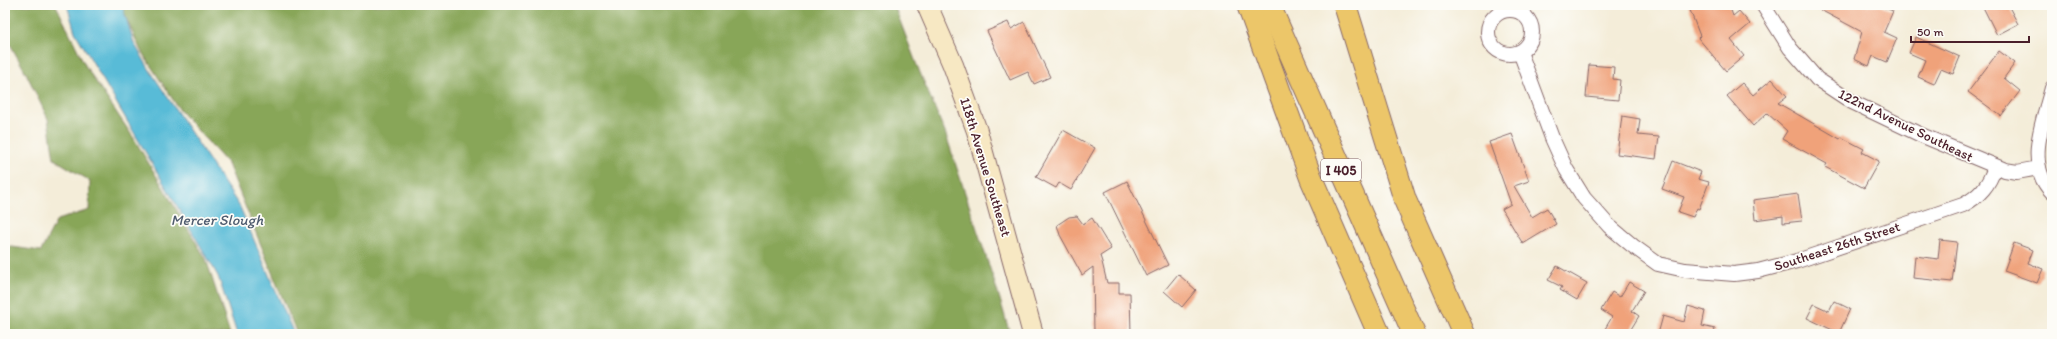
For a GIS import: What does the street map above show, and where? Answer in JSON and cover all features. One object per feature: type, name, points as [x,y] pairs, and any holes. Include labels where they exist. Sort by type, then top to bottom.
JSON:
[{"type":"highway","points":[[1248,5],[1311,178],[1379,334]]},
{"type":"highway","name":"I 405","points":[[1269,5],[1414,334]]},
{"type":"highway","points":[[1345,5],[1405,200],[1464,334]]},
{"type":"street","name":"118th Avenue Southeast","points":[[927,5],[953,65],[977,131],[1033,334]]},
{"type":"street","name":"122nd Avenue Southeast","points":[[1763,5],[1790,48],[1817,80],[1852,102],[1920,135],[1995,167],[2017,172],[2039,168]]},
{"type":"street","name":"Southeast 26th Street","points":[[1520,52],[1552,138],[1566,169],[1584,198],[1609,226],[1658,264],[1685,270],[1734,274],[1758,271],[1797,262],[1963,205],[1980,194],[1992,177],[1995,167]]},
{"type":"street","points":[[2052,88],[2038,147],[2039,168],[2044,181],[2052,192]]},
{"type":"green space","points":[[6,5],[56,5],[86,67],[133,137],[206,259],[230,334],[5,334],[5,246],[41,251],[57,220],[89,210],[90,181],[54,159],[48,119],[26,73],[5,35]]},
{"type":"green space","points":[[120,5],[894,5],[946,135],[1010,334],[297,334],[228,164],[181,112],[141,51]]},
{"type":"water","name":"Mercer Slough","points":[[67,5],[122,5],[134,43],[151,72],[240,207],[294,334],[237,334],[218,276],[75,32]]},
{"type":"building","points":[[1688,5],[1729,5],[1733,16],[1739,11],[1750,24],[1731,40],[1744,56],[1726,71],[1698,38],[1700,36]]},
{"type":"building","points":[[1811,5],[1878,5],[1893,11],[1884,32],[1897,38],[1887,62],[1873,56],[1869,66],[1854,59],[1862,32]]},
{"type":"building","points":[[1982,5],[2008,5],[2018,24],[1997,35]]},
{"type":"building","points":[[1008,22],[1011,29],[1024,22],[1050,77],[1034,84],[1028,72],[1010,80],[987,31]]},
{"type":"building","points":[[1916,37],[1960,57],[1953,74],[1941,69],[1934,84],[1918,77],[1925,60],[1909,53]]},
{"type":"building","points":[[1999,51],[2015,63],[2004,78],[2020,91],[2001,116],[1968,92]]},
{"type":"building","points":[[1589,65],[1614,67],[1613,79],[1620,80],[1618,100],[1586,97]]},
{"type":"building","points":[[1772,79],[1787,96],[1778,103],[1840,139],[1841,137],[1864,149],[1862,152],[1879,161],[1864,188],[1825,167],[1827,164],[1782,139],[1787,131],[1767,113],[1753,126],[1727,96],[1742,83],[1753,95]]},
{"type":"building","points":[[1622,116],[1640,119],[1638,135],[1659,137],[1656,159],[1617,154]]},
{"type":"building","points":[[1063,130],[1095,148],[1071,190],[1059,183],[1056,188],[1036,177]]},
{"type":"building","points":[[1512,134],[1529,181],[1514,186],[1532,217],[1547,208],[1556,224],[1523,244],[1502,209],[1511,204],[1489,142]]},
{"type":"building","points":[[1673,161],[1701,172],[1698,179],[1709,182],[1699,209],[1697,208],[1693,217],[1678,212],[1684,197],[1662,189]]},
{"type":"building","points":[[1127,181],[1168,265],[1146,276],[1105,192]]},
{"type":"building","points":[[1798,194],[1802,221],[1783,223],[1783,216],[1755,220],[1753,200]]},
{"type":"building","points":[[1077,216],[1083,224],[1092,218],[1111,249],[1100,256],[1107,283],[1119,283],[1119,293],[1130,293],[1131,334],[1094,334],[1093,267],[1082,275],[1060,235],[1057,225],[1069,217]]},
{"type":"building","points":[[1940,240],[1957,242],[1952,282],[1913,278],[1915,256],[1938,259]]},
{"type":"building","points":[[2014,243],[2033,250],[2028,263],[2043,269],[2037,283],[2004,271]]},
{"type":"building","points":[[1557,266],[1587,283],[1577,300],[1560,290],[1562,287],[1548,280]]},
{"type":"building","points":[[1178,274],[1196,290],[1182,307],[1164,291]]},
{"type":"building","points":[[1629,282],[1644,291],[1632,311],[1639,316],[1628,334],[1602,334],[1612,317],[1601,310],[1612,292],[1620,297]]},
{"type":"building","points":[[1834,301],[1850,309],[1839,333],[1807,318],[1814,304],[1829,311]]},
{"type":"building","points":[[1688,306],[1705,311],[1702,326],[1715,329],[1714,334],[1658,334],[1663,316],[1684,322]]}]
